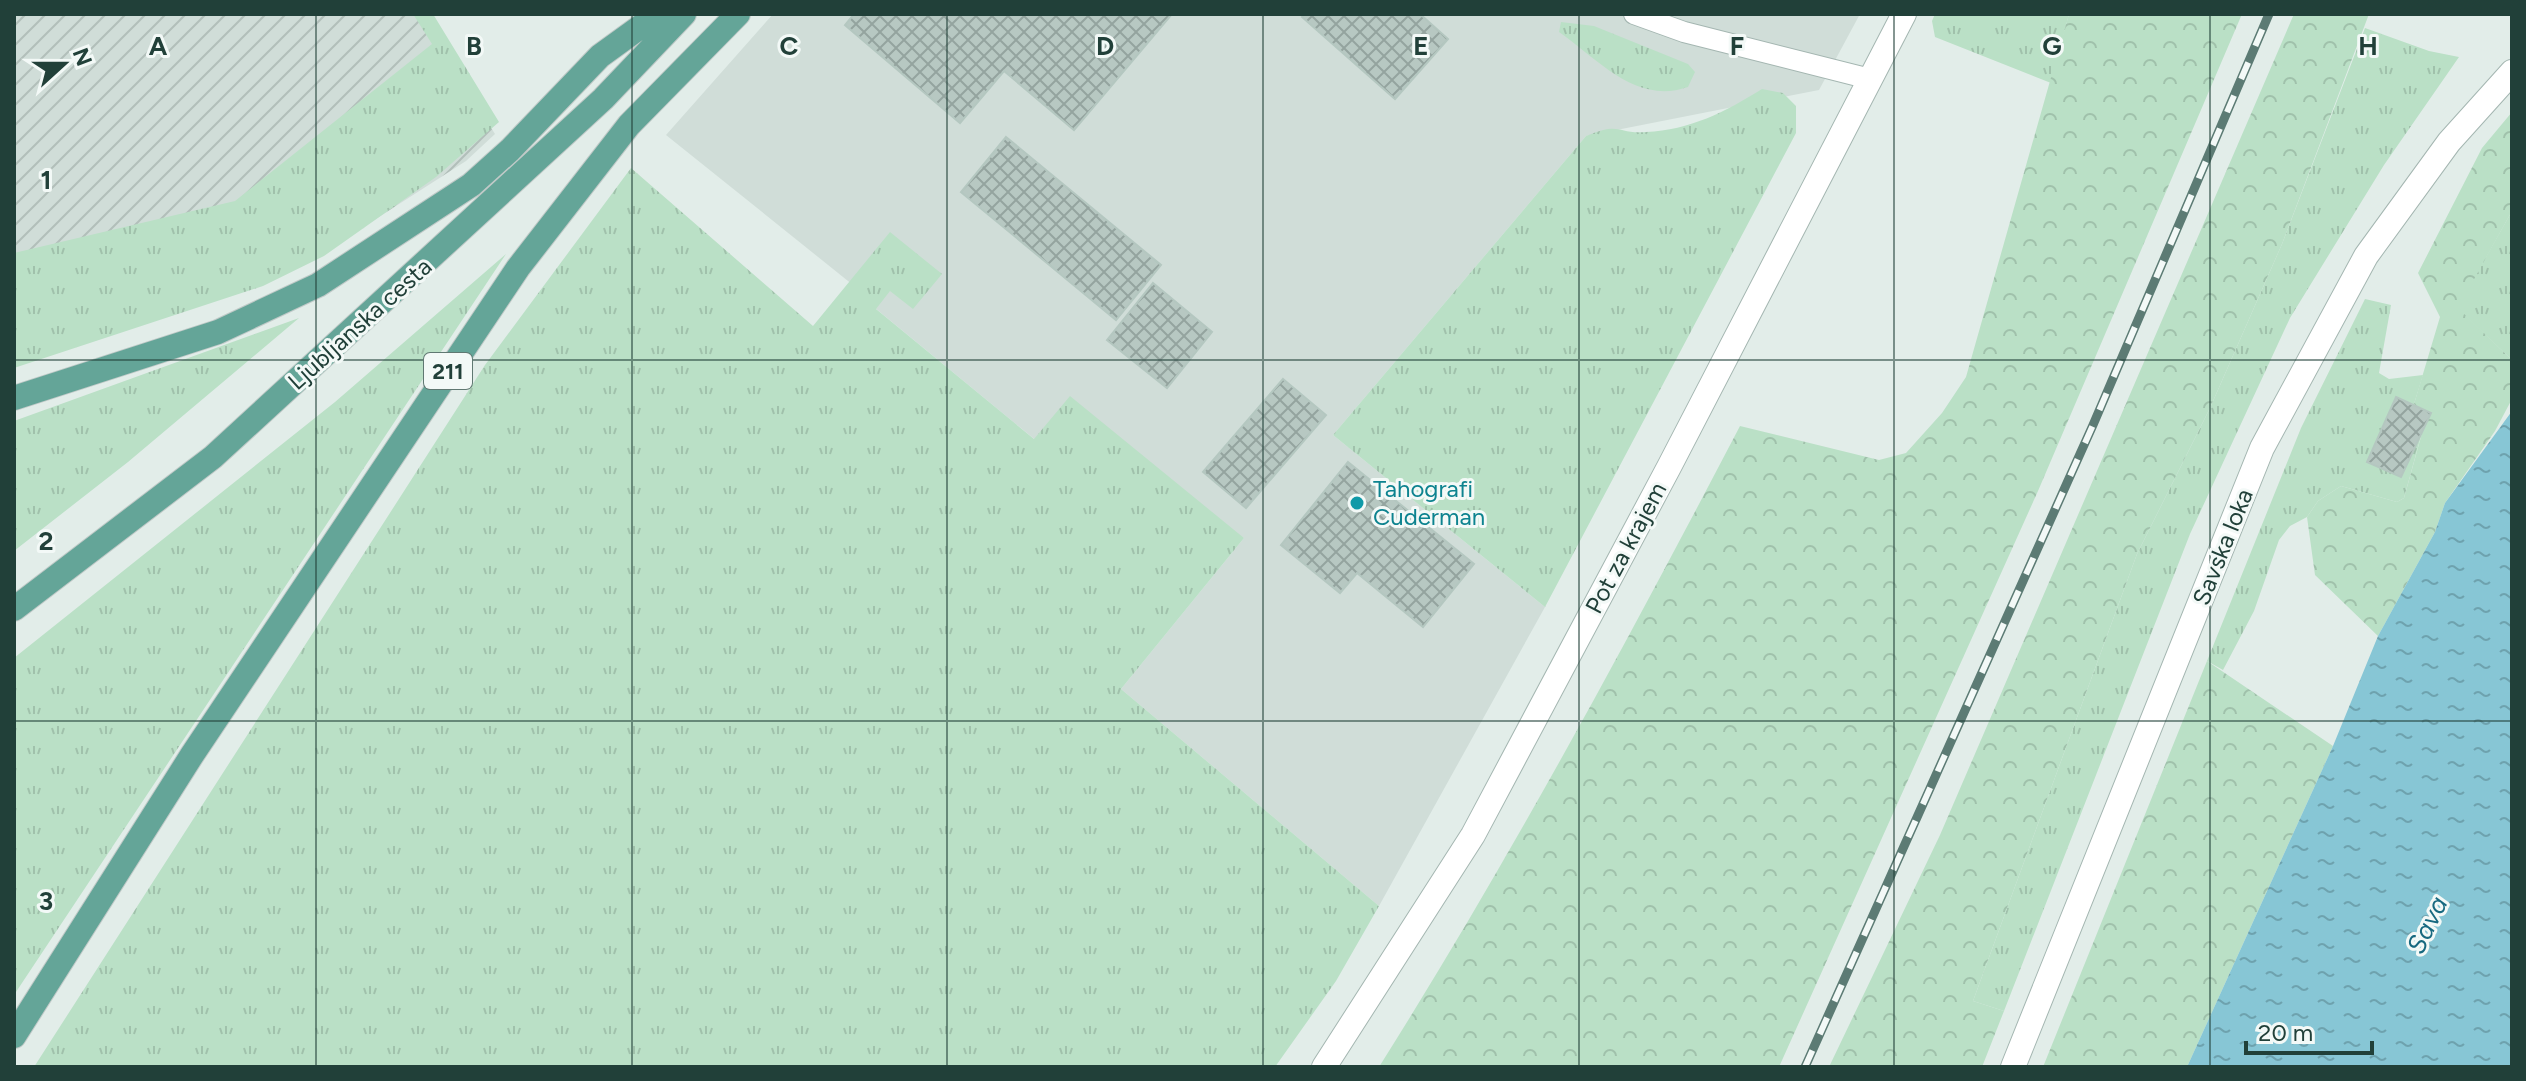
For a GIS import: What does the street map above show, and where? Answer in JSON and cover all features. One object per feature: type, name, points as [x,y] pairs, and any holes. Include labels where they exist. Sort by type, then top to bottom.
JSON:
[{"type":"main road","points":[[14,398],[218,332],[318,285],[471,185],[510,150],[600,56],[647,22],[665,14]]},
{"type":"main road","name":"Ljubljanska cesta","points":[[14,609],[213,457],[592,110],[684,14]]},
{"type":"main road","name":"211","points":[[14,1036],[192,755],[518,268],[629,125],[738,14]]},
{"type":"street","name":"Pot za krajem","points":[[1324,1067],[1473,835],[1669,467],[1904,14]]},
{"type":"street","name":"Savska loka","points":[[2013,1067],[2262,448],[2366,256],[2449,142],[2512,72]]},
{"type":"lane","points":[[1634,14],[1684,32],[1870,79]]},
{"type":"shaded area","points":[[14,14],[421,14],[495,134],[466,161],[315,258],[14,361]]},
{"type":"shaded area","points":[[773,14],[1860,14],[1819,90],[1586,136],[1333,435],[1545,607],[1379,906],[1121,689],[1244,538],[1078,475],[875,308],[853,285],[666,135]]},
{"type":"green space","points":[[413,14],[433,14],[499,122],[436,177],[324,256],[263,286],[14,368],[14,253],[235,201],[432,44]]},
{"type":"green space","points":[[1935,14],[2069,14],[2051,83],[1935,37],[1932,21]]},
{"type":"green space","points":[[2069,14],[2242,14],[2038,491],[1779,1067],[1379,1067],[1475,910],[1566,750],[1740,426],[1879,460],[1906,453],[1942,413],[1966,377]]},
{"type":"green space","points":[[2294,14],[2369,14],[2282,244],[2210,408],[2137,554],[1973,1001],[2004,1011],[1982,1067],[1829,1067],[1940,835]]},
{"type":"green space","points":[[1561,22],[1594,26],[1688,64],[1695,72],[1688,87],[1669,91],[1635,85],[1619,77],[1559,32]]},
{"type":"green space","points":[[2365,28],[2429,51],[2459,57],[2384,165],[2290,318],[2190,534],[2004,1011],[1973,1001],[2137,554],[2210,408],[2282,244]]},
{"type":"green space","points":[[1762,89],[1783,93],[1796,106],[1796,133],[1545,607],[1333,435],[1586,136],[1613,129],[1662,131],[1692,124]]},
{"type":"green space","points":[[2512,112],[2512,211],[2458,308],[2512,360],[2512,399],[2495,431],[2445,503],[2435,532],[2378,636],[2315,575],[2307,517],[2318,501],[2341,486],[2397,502],[2404,498],[2427,415],[2414,404],[2440,317],[2418,273],[2482,148]]},
{"type":"green space","points":[[631,168],[813,326],[890,232],[942,274],[913,309],[890,291],[876,309],[1034,439],[1070,396],[1244,538],[1121,689],[1379,906],[1336,981],[1275,1067],[34,1067],[485,365]]},
{"type":"green space","points":[[2512,211],[2512,360],[2457,308]]},
{"type":"green space","points":[[506,254],[14,995],[14,658],[335,402]]},
{"type":"green space","points":[[2365,299],[2391,305],[2379,373],[2389,379],[2423,375],[2414,404],[2427,414],[2404,498],[2397,502],[2341,486],[2318,501],[2307,517],[2290,526],[2279,540],[2254,611],[2223,670],[2207,661],[2301,428]]},
{"type":"green space","points":[[299,318],[128,462],[14,551],[14,421]]},
{"type":"green space","points":[[2207,661],[2333,746],[2187,1067],[2043,1067]]},
{"type":"water","name":"Sava","points":[[2512,411],[2512,1067],[2187,1067],[2333,746],[2378,636],[2435,532],[2445,503]]},
{"type":"building","points":[[854,14],[1172,14],[1074,130],[1004,71],[960,123],[845,25]]},
{"type":"building","points":[[1305,14],[1420,14],[1448,39],[1395,99],[1302,17]]},
{"type":"building","points":[[1006,137],[1161,265],[1116,320],[961,192]]},
{"type":"building","points":[[1153,283],[1212,332],[1167,388],[1107,340]]},
{"type":"building","points":[[1283,379],[1326,415],[1246,508],[1203,472]]},
{"type":"building","points":[[2396,397],[2431,413],[2401,477],[2367,462]]},
{"type":"building","name":"Tahografi Cuderman","points":[[1348,462],[1474,564],[1423,627],[1357,573],[1340,593],[1281,545]]},
{"type":"railway","points":[[1805,1067],[2093,425],[2269,14]]},
{"type":"place","name":"Tahografi Cuderman","points":[[1357,503]]}]
